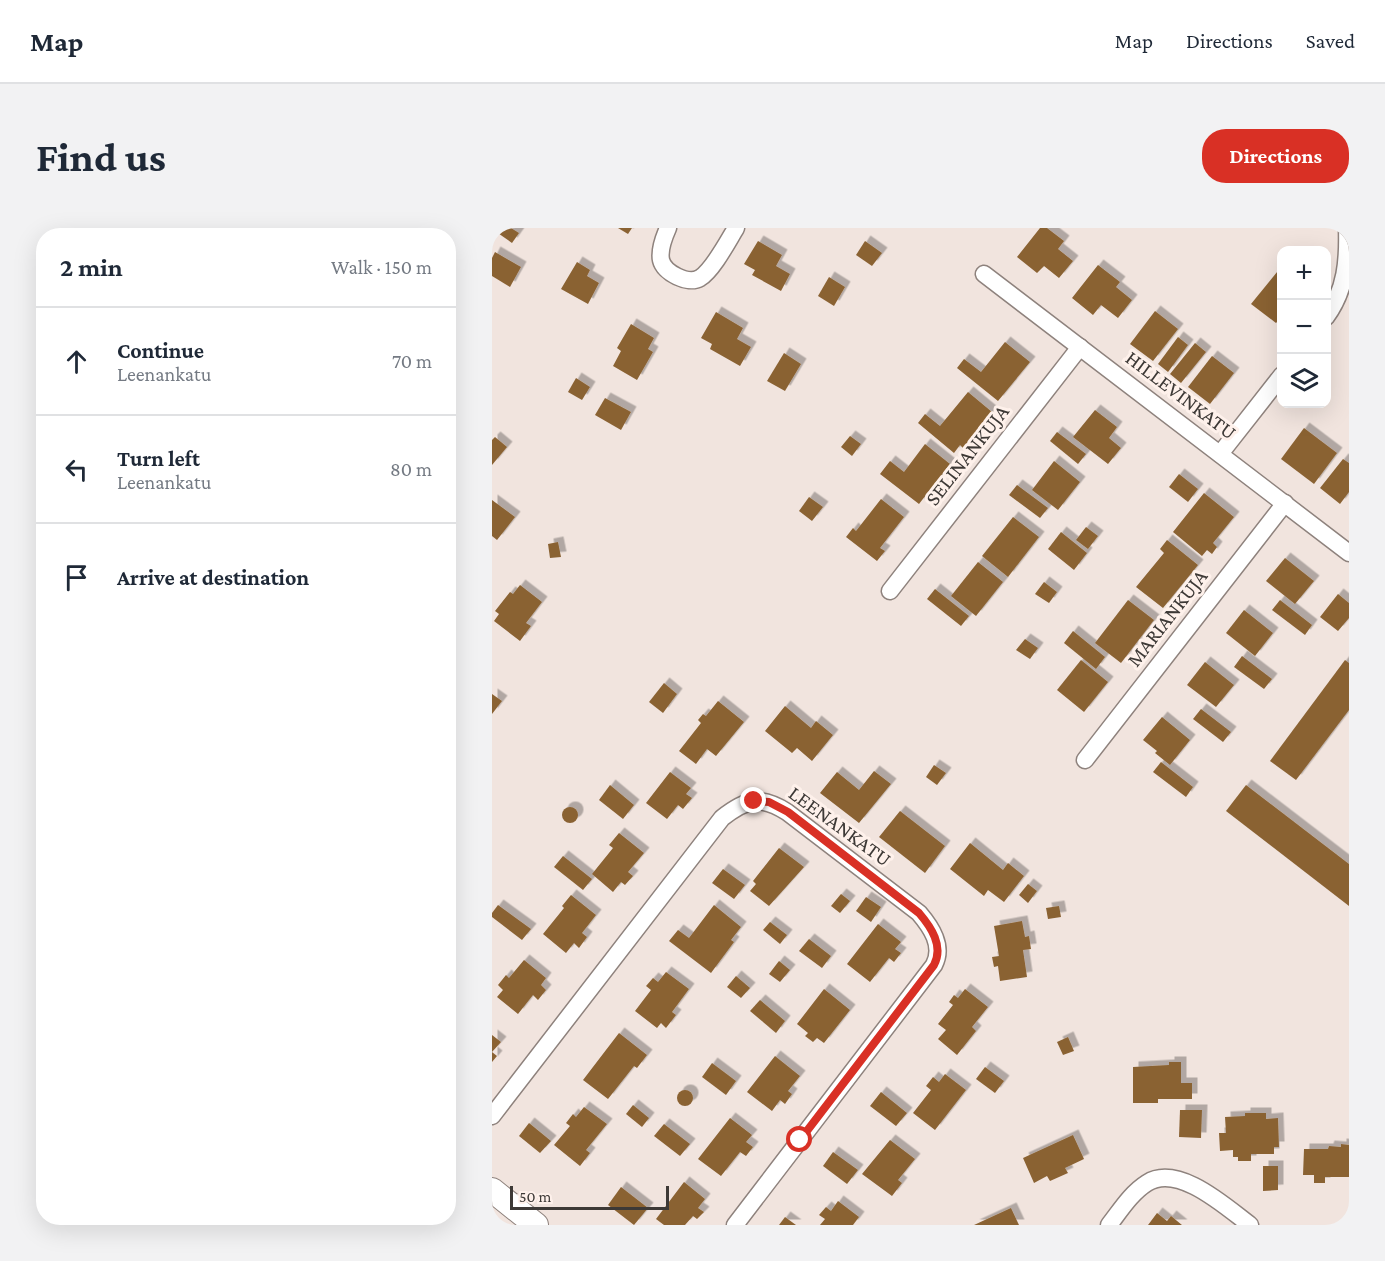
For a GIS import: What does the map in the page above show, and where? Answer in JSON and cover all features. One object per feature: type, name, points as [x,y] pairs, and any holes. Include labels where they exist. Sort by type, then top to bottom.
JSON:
[{"type":"street","points":[[668,228],[661,247],[663,265],[670,272],[689,280],[696,280],[708,270],[736,228]]},
{"type":"street","points":[[1331,309],[1339,297],[1343,284],[1347,228]]},
{"type":"street","name":"HILLEVINKATU","points":[[984,274],[1349,553]]},
{"type":"street","name":"SELINANKUJA","points":[[890,591],[1080,347]]},
{"type":"street","points":[[1220,454],[1277,380]]},
{"type":"street","name":"MARIANKUJA","points":[[1085,760],[1285,503]]},
{"type":"street","name":"LEENANKATU","points":[[492,1116],[714,827],[732,810],[745,803],[769,802],[788,812],[919,913],[933,933],[939,952],[934,965],[735,1225]]},
{"type":"street","points":[[1109,1225],[1140,1189],[1154,1179],[1162,1178],[1180,1181],[1200,1189],[1250,1225]]},
{"type":"street","points":[[492,1190],[537,1225]]},
{"type":"building","points":[[498,228],[511,228],[519,233],[512,243],[495,231]]},
{"type":"building","points":[[618,228],[632,228],[628,234]]},
{"type":"building","points":[[1040,228],[1047,228],[1064,241],[1058,249],[1073,261],[1059,278],[1044,266],[1037,273],[1017,257]]},
{"type":"building","points":[[758,241],[782,255],[776,266],[790,274],[781,291],[752,275],[755,270],[744,264]]},
{"type":"building","points":[[865,241],[882,253],[872,266],[856,255]]},
{"type":"building","points":[[495,252],[521,267],[510,287],[492,276],[492,258]]},
{"type":"building","points":[[577,262],[590,270],[587,276],[599,283],[588,304],[561,289]]},
{"type":"building","points":[[1098,265],[1120,282],[1116,287],[1132,300],[1118,318],[1101,305],[1093,315],[1072,298]]},
{"type":"building","points":[[1277,272],[1277,322],[1251,304]]},
{"type":"building","points":[[829,277],[845,287],[834,306],[818,296]]},
{"type":"building","points":[[1155,311],[1178,329],[1153,361],[1130,344]]},
{"type":"building","points":[[716,312],[743,328],[737,339],[751,347],[740,366],[710,349],[712,344],[701,338]]},
{"type":"building","points":[[631,324],[654,338],[648,349],[653,352],[637,380],[613,366],[621,351],[617,348]]},
{"type":"building","points":[[1178,337],[1188,345],[1168,372],[1158,364]]},
{"type":"building","points":[[1005,342],[1030,362],[998,401],[957,368],[964,359],[981,372]]},
{"type":"building","points":[[1195,343],[1206,352],[1181,383],[1170,374]]},
{"type":"building","points":[[784,353],[801,364],[785,391],[767,381]]},
{"type":"building","points":[[1212,356],[1234,373],[1210,404],[1188,387]]},
{"type":"building","points":[[576,378],[590,387],[582,400],[568,392]]},
{"type":"building","points":[[968,392],[992,412],[963,448],[960,445],[954,453],[918,423],[925,414],[940,426]]},
{"type":"building","points":[[605,398],[631,412],[621,430],[595,415]]},
{"type":"building","points":[[1095,410],[1117,427],[1109,438],[1121,448],[1108,464],[1073,437]]},
{"type":"building","points":[[1304,428],[1337,453],[1314,484],[1281,459]]},
{"type":"building","points":[[1057,432],[1086,454],[1078,464],[1050,441]]},
{"type":"building","points":[[850,436],[861,444],[852,456],[841,447]]},
{"type":"building","points":[[495,437],[507,447],[492,465],[492,440]]},
{"type":"building","points":[[925,444],[950,464],[919,504],[880,474],[890,461],[904,472]]},
{"type":"building","points":[[1343,459],[1349,463],[1349,492],[1340,504],[1320,488]]},
{"type":"building","points":[[1054,461],[1080,482],[1058,510],[1032,490]]},
{"type":"building","points":[[1179,474],[1198,489],[1188,502],[1169,487]]},
{"type":"building","points":[[1017,485],[1048,508],[1040,518],[1009,495]]},
{"type":"building","points":[[1204,493],[1234,517],[1213,543],[1217,547],[1212,554],[1207,550],[1202,556],[1173,532]]},
{"type":"building","points":[[809,497],[823,507],[812,521],[799,511]]},
{"type":"building","points":[[881,499],[904,517],[880,548],[885,551],[877,561],[846,537],[853,528],[856,531]]},
{"type":"building","points":[[492,500],[515,517],[497,540],[492,536]]},
{"type":"building","points":[[1013,517],[1039,537],[1008,577],[982,556]]},
{"type":"building","points":[[1086,527],[1098,536],[1088,549],[1076,540]]},
{"type":"building","points":[[1061,532],[1087,553],[1074,570],[1048,549]]},
{"type":"building","points":[[1167,540],[1198,565],[1163,608],[1136,587],[1164,553],[1160,549]]},
{"type":"building","points":[[558,542],[561,557],[550,558],[548,544]]},
{"type":"building","points":[[1285,558],[1314,581],[1295,604],[1266,581]]},
{"type":"building","points":[[978,562],[1003,582],[976,616],[951,596]]},
{"type":"building","points":[[1044,582],[1057,592],[1049,603],[1035,594]]},
{"type":"building","points":[[520,585],[542,602],[526,623],[531,626],[520,641],[494,621],[499,614],[495,611],[510,592],[513,594]]},
{"type":"building","points":[[935,589],[969,616],[961,626],[927,599]]},
{"type":"building","points":[[1338,594],[1349,603],[1349,618],[1338,631],[1320,617]]},
{"type":"building","points":[[1128,600],[1154,620],[1121,663],[1095,643]]},
{"type":"building","points":[[1280,600],[1312,625],[1305,635],[1272,610]]},
{"type":"building","points":[[1244,610],[1273,633],[1255,656],[1226,633]]},
{"type":"building","points":[[1073,631],[1105,657],[1096,669],[1064,643]]},
{"type":"building","points":[[1025,639],[1038,648],[1030,659],[1016,650]]},
{"type":"building","points":[[1242,656],[1272,679],[1264,689],[1234,667]]},
{"type":"building","points":[[1081,660],[1108,682],[1084,712],[1057,690]]},
{"type":"building","points":[[1345,660],[1349,663],[1349,710],[1296,780],[1270,761]]},
{"type":"building","points":[[1205,662],[1234,685],[1216,707],[1187,685]]},
{"type":"building","points":[[664,683],[677,694],[663,713],[649,702]]},
{"type":"building","points":[[492,694],[502,701],[492,714]]},
{"type":"building","points":[[718,701],[744,722],[716,756],[707,749],[696,764],[679,751],[701,723],[698,720],[703,714],[706,716]]},
{"type":"building","points":[[785,706],[811,728],[816,721],[833,735],[812,761],[797,748],[792,753],[765,731]]},
{"type":"building","points":[[1201,709],[1231,732],[1223,742],[1193,719]]},
{"type":"building","points":[[1162,717],[1190,740],[1170,765],[1143,740]]},
{"type":"building","points":[[1161,762],[1193,787],[1186,797],[1153,772]]},
{"type":"building","points":[[934,765],[946,773],[937,785],[926,777]]},
{"type":"building","points":[[874,771],[891,784],[859,823],[820,793],[837,772],[859,790]]},
{"type":"building","points":[[670,772],[691,788],[686,794],[692,798],[683,809],[678,805],[667,819],[646,803]]},
{"type":"building","points":[[610,785],[634,805],[623,819],[599,800]]},
{"type":"building","points":[[1246,785],[1349,864],[1349,906],[1226,811]]},
{"type":"building","points":[[567,807],[573,807],[578,815],[576,821],[567,823],[562,818],[562,812]]},
{"type":"building","points":[[900,811],[945,846],[925,873],[879,837]]},
{"type":"building","points":[[619,833],[644,853],[628,872],[633,876],[625,885],[621,882],[613,892],[592,874],[613,848],[609,845]]},
{"type":"building","points":[[970,843],[1003,870],[1008,863],[1024,876],[1004,902],[988,890],[984,896],[950,869]]},
{"type":"building","points":[[779,848],[804,867],[769,906],[750,891],[756,884],[753,881]]},
{"type":"building","points":[[563,856],[592,879],[583,890],[554,867]]},
{"type":"building","points":[[723,869],[745,885],[734,899],[712,883]]},
{"type":"building","points":[[1028,884],[1037,891],[1028,903],[1019,895]]},
{"type":"building","points":[[841,894],[850,901],[840,913],[831,906]]},
{"type":"building","points":[[571,895],[596,915],[582,933],[587,937],[579,948],[574,943],[566,953],[543,934],[564,908],[562,906]]},
{"type":"building","points":[[866,897],[881,907],[871,922],[856,911]]},
{"type":"building","points":[[498,905],[531,929],[522,940],[492,917]]},
{"type":"building","points":[[714,905],[741,927],[731,940],[734,942],[711,973],[669,941],[678,930],[689,938]]},
{"type":"building","points":[[1059,906],[1061,917],[1048,919],[1046,908]]},
{"type":"building","points":[[1022,921],[1025,937],[1029,936],[1031,949],[1023,950],[1027,977],[1000,981],[998,966],[994,967],[992,957],[999,956],[994,926]]},
{"type":"building","points":[[770,922],[787,935],[780,944],[763,930]]},
{"type":"building","points":[[878,924],[901,942],[895,949],[901,953],[894,962],[889,958],[870,982],[847,964]]},
{"type":"building","points":[[809,939],[831,956],[822,968],[799,951]]},
{"type":"building","points":[[524,960],[546,978],[541,985],[546,990],[538,1000],[533,995],[518,1014],[497,997],[503,990],[498,985],[506,975],[509,978]]},
{"type":"building","points":[[779,961],[790,970],[780,982],[769,974]]},
{"type":"building","points":[[666,972],[689,989],[672,1012],[676,1015],[666,1028],[661,1023],[657,1028],[635,1011],[651,990],[646,986],[653,978],[658,982]]},
{"type":"building","points":[[736,976],[750,988],[741,998],[727,987]]},
{"type":"building","points":[[824,989],[850,1010],[824,1043],[817,1038],[813,1042],[805,1036],[808,1033],[797,1024]]},
{"type":"building","points":[[965,989],[988,1007],[972,1027],[976,1031],[957,1055],[938,1039],[946,1030],[938,1024],[953,1005],[949,1002],[954,995],[958,998]]},
{"type":"building","points":[[760,1000],[785,1021],[776,1033],[750,1011]]},
{"type":"building","points":[[619,1033],[647,1055],[637,1068],[634,1066],[608,1099],[583,1080]]},
{"type":"building","points":[[492,1035],[501,1042],[492,1052]]},
{"type":"building","points":[[1068,1037],[1074,1051],[1063,1055],[1057,1042]]},
{"type":"building","points":[[492,1052],[497,1056],[492,1062]]},
{"type":"building","points":[[775,1056],[800,1076],[788,1091],[792,1094],[785,1104],[780,1100],[772,1111],[747,1092]]},
{"type":"building","points":[[1169,1062],[1181,1062],[1181,1083],[1192,1083],[1192,1099],[1158,1099],[1158,1103],[1133,1103],[1133,1067],[1169,1065]]},
{"type":"building","points":[[712,1063],[736,1081],[726,1095],[702,1077]]},
{"type":"building","points":[[985,1067],[1004,1081],[995,1093],[976,1079]]},
{"type":"building","points":[[945,1074],[966,1090],[935,1130],[913,1113],[931,1090],[926,1086],[933,1077],[939,1082]]},
{"type":"building","points":[[685,1090],[693,1098],[685,1106],[677,1098]]},
{"type":"building","points":[[881,1092],[907,1113],[896,1126],[870,1106]]},
{"type":"building","points":[[633,1105],[649,1118],[642,1127],[626,1114]]},
{"type":"building","points":[[584,1107],[607,1124],[586,1150],[590,1153],[580,1166],[554,1145],[570,1126],[566,1123],[573,1114],[576,1117]]},
{"type":"building","points":[[1180,1110],[1202,1110],[1201,1138],[1179,1137]]},
{"type":"building","points":[[1245,1113],[1266,1113],[1266,1119],[1278,1118],[1279,1147],[1274,1147],[1274,1154],[1251,1154],[1251,1161],[1238,1161],[1238,1157],[1233,1157],[1233,1150],[1220,1151],[1219,1133],[1226,1133],[1225,1117],[1245,1116]]},
{"type":"building","points":[[730,1118],[752,1135],[746,1142],[753,1147],[746,1156],[740,1152],[721,1176],[698,1159]]},
{"type":"building","points":[[529,1123],[551,1141],[540,1153],[519,1136]]},
{"type":"building","points":[[664,1124],[690,1144],[680,1156],[654,1136]]},
{"type":"building","points":[[1073,1135],[1084,1159],[1065,1168],[1068,1173],[1050,1181],[1047,1176],[1034,1183],[1023,1158]]},
{"type":"building","points":[[890,1140],[915,1159],[898,1180],[902,1183],[892,1196],[862,1174]]},
{"type":"building","points":[[1341,1144],[1349,1145],[1349,1177],[1325,1177],[1325,1183],[1314,1183],[1314,1175],[1303,1175],[1304,1149],[1328,1149],[1329,1146],[1341,1147]]},
{"type":"building","points":[[833,1152],[858,1170],[847,1184],[823,1166]]},
{"type":"building","points":[[1263,1166],[1278,1166],[1278,1190],[1263,1191]]},
{"type":"building","points":[[684,1182],[705,1199],[698,1208],[704,1212],[697,1219],[693,1216],[685,1225],[664,1225],[656,1219]]},
{"type":"building","points":[[621,1187],[648,1208],[634,1225],[608,1205]]},
{"type":"building","points":[[838,1201],[859,1217],[853,1225],[820,1225],[825,1219],[819,1215],[826,1207],[831,1211]]},
{"type":"building","points":[[1011,1208],[1019,1225],[974,1225]]},
{"type":"building","points":[[1157,1213],[1167,1221],[1171,1216],[1182,1225],[1148,1225]]},
{"type":"building","points":[[785,1217],[796,1225],[779,1225]]},
{"type":"route","points":[[754,801],[769,802],[788,812],[919,913],[933,933],[939,952],[934,965],[800,1140]]}]
